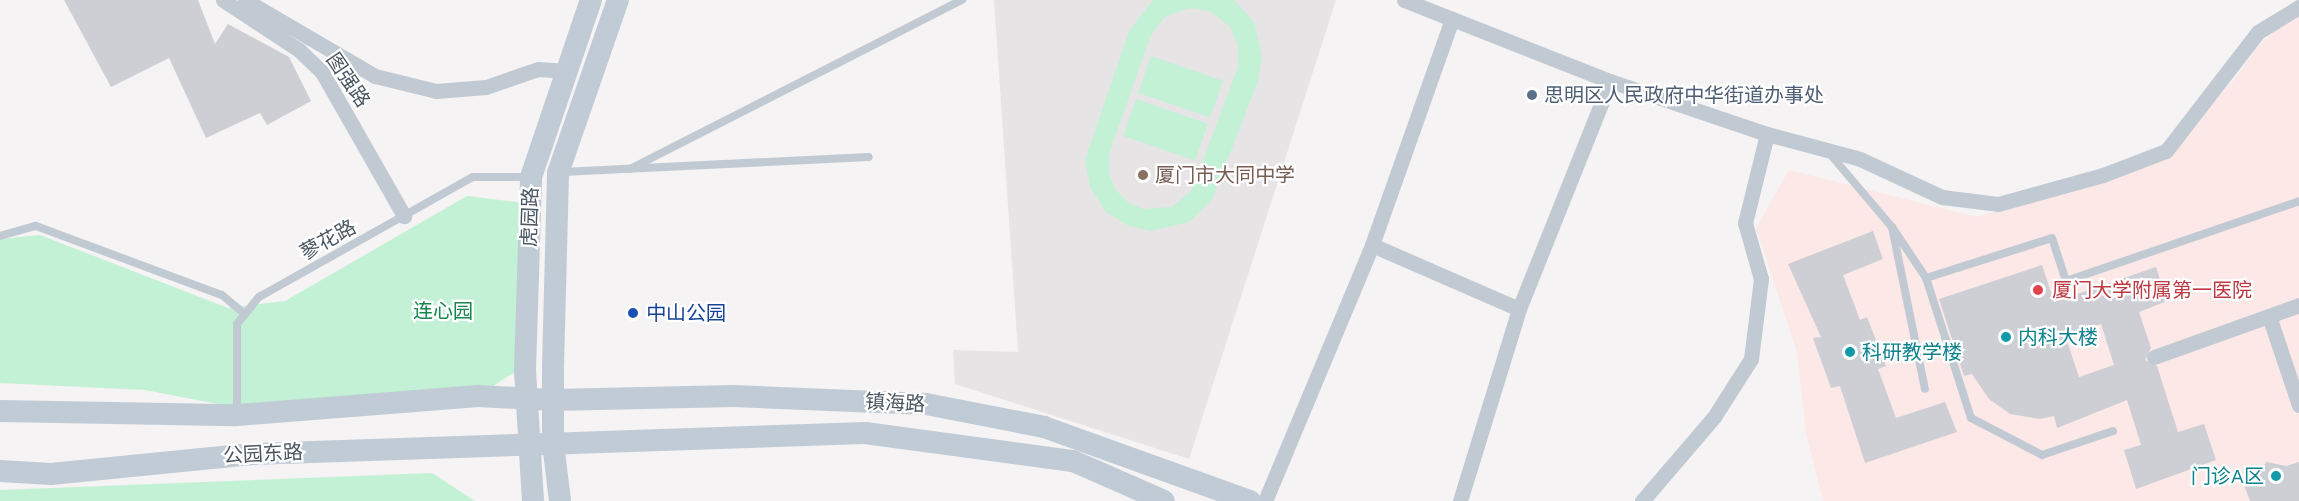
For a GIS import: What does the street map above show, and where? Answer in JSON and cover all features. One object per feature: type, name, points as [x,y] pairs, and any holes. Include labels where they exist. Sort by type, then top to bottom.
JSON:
[{"type":"main road","name":"虎园路","points":[[560,501],[554,443],[558,173],[618,0]]},
{"type":"main road","name":"虎园路","points":[[533,501],[527,444],[526,399],[531,177],[594,2]]},
{"type":"main road","name":"公园东路","points":[[0,411],[237,415],[478,396],[526,399]]},
{"type":"main road","name":"镇海路","points":[[526,399],[733,396],[926,404],[1044,427],[1250,501]]},
{"type":"main road","name":"镇海路","points":[[527,444],[865,433],[1073,461],[1164,501]]},
{"type":"main road","name":"公园东路","points":[[0,471],[51,474],[252,454],[527,444]]},
{"type":"street","name":"图强路","points":[[223,0],[299,50],[322,72],[405,216]]},
{"type":"street","points":[[245,0],[375,76],[436,91],[486,87],[538,69],[568,71]]},
{"type":"street","points":[[1404,0],[1610,81],[1767,134],[1860,159],[1942,196],[1998,204],[2103,174],[2166,151],[2258,32],[2299,7]]},
{"type":"street","points":[[1266,501],[1372,245],[1452,19]]},
{"type":"street","points":[[1460,501],[1519,309],[1610,81]]},
{"type":"street","points":[[1642,501],[1714,417],[1751,359],[1761,279],[1745,223],[1767,134]]},
{"type":"street","points":[[1372,245],[1519,309]]},
{"type":"street","points":[[2154,357],[2299,305]]},
{"type":"street","points":[[2269,316],[2299,405]]},
{"type":"lane","points":[[630,169],[962,0]]},
{"type":"lane","points":[[1827,150],[1892,227],[1926,278],[1971,418],[2042,455],[2113,431]]},
{"type":"lane","points":[[558,173],[869,158]]},
{"type":"lane","name":"蓼花路","points":[[237,415],[237,324],[259,297],[473,177],[531,177]]},
{"type":"lane","points":[[1926,278],[2052,238],[2066,280],[2299,201]]},
{"type":"lane","points":[[0,236],[36,226],[222,295],[245,314]]},
{"type":"lane","points":[[1892,227],[1925,389]]},
{"type":"shaded area","name":"厦门市大同中学","points":[[994,0],[1336,0],[1189,459],[955,384],[953,350],[1018,352]]},
{"type":"shaded area","name":"厦门大学附属第一医院","points":[[2299,11],[2299,501],[1823,501],[1806,433],[1797,352],[1756,228],[1789,170],[1977,217],[2164,158],[2234,80],[2258,46]]},
{"type":"green space","points":[[1153,0],[1234,0],[1254,22],[1262,56],[1258,81],[1212,200],[1189,222],[1151,231],[1129,226],[1106,212],[1090,187],[1085,160],[1129,31]],"holes":[[[1189,8],[1210,11],[1230,27],[1238,46],[1238,67],[1192,190],[1172,207],[1144,209],[1130,204],[1115,189],[1109,174],[1109,154],[1151,35],[1165,17]]]},
{"type":"green space","points":[[1151,56],[1223,81],[1210,118],[1138,93]]},
{"type":"green space","points":[[1136,99],[1208,124],[1195,161],[1123,136]]},
{"type":"green space","name":"连心园","points":[[467,196],[534,204],[530,362],[472,400],[234,407],[145,390],[0,383],[0,239],[40,235],[228,308],[285,301]]},
{"type":"green space","points":[[432,473],[475,501],[0,501],[0,490]]},
{"type":"building","points":[[64,0],[198,0],[215,44],[228,24],[289,57],[311,101],[267,125],[260,113],[206,138],[169,58],[111,87]]},
{"type":"building","name":"科研教学楼","points":[[1873,231],[1883,259],[1843,275],[1860,320],[1867,317],[1886,366],[1878,369],[1896,418],[1945,402],[1957,432],[1865,463],[1840,386],[1831,388],[1813,338],[1821,337],[1788,264]]},
{"type":"building","points":[[2042,265],[2054,302],[2156,267],[2167,301],[2139,312],[2151,348],[2145,360],[2157,366],[2178,432],[2204,424],[2216,460],[2136,489],[2124,450],[2141,445],[2127,400],[2057,428],[2054,416],[2040,419],[2010,414],[1989,399],[1972,374],[1964,376],[1939,299]],"holes":[[[2101,324],[2114,365],[2079,377],[2065,335]]]},
{"type":"building","name":"门诊A区","points":[[2267,462],[2286,466],[2299,462],[2299,501],[2250,501],[2244,485]]},
{"type":"place","name":"思明区人民政府中华街道办事处","points":[[1532,95]]},
{"type":"place","name":"厦门市大同中学","points":[[1143,175]]},
{"type":"place","name":"厦门大学附属第一医院","points":[[2038,290]]},
{"type":"place","name":"中山公园","points":[[633,313]]},
{"type":"place","name":"内科大楼","points":[[2006,337]]},
{"type":"place","name":"科研教学楼","points":[[1850,352]]},
{"type":"place","name":"门诊A区","points":[[2276,476]]}]
